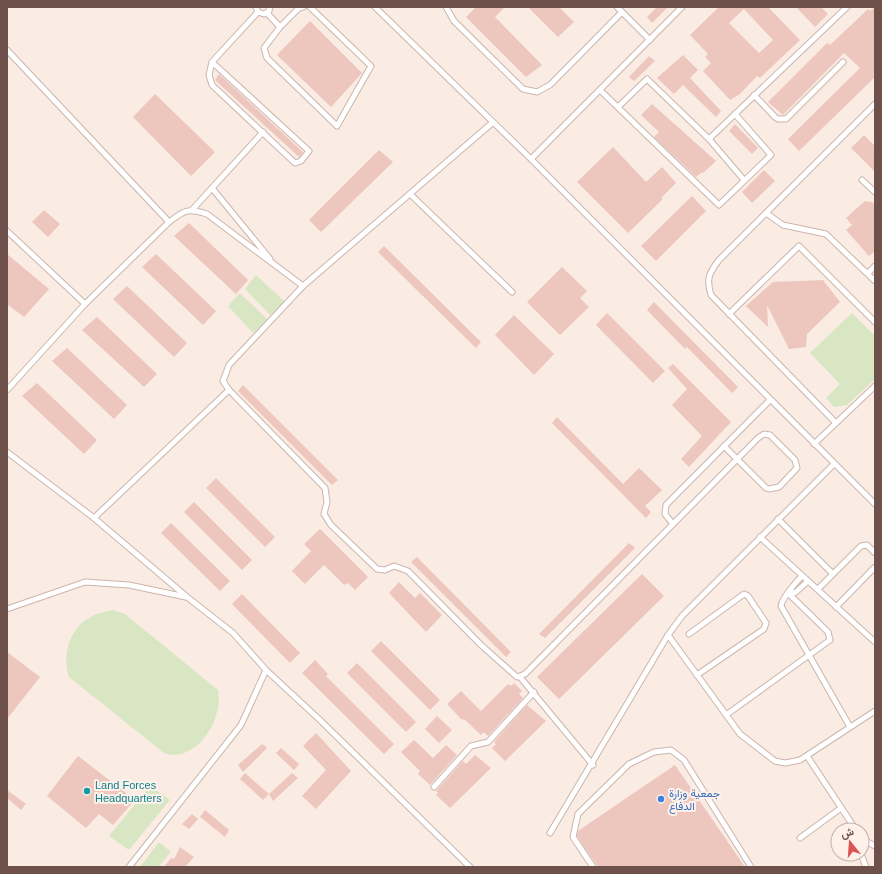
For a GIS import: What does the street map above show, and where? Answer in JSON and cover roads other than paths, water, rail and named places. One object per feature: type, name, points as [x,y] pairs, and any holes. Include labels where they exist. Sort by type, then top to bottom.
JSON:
[{"type":"lane","points":[[267,13],[270,7]]},
{"type":"lane","points":[[303,7],[300,8],[280,27],[264,48],[267,58],[337,126],[371,66],[310,7]]},
{"type":"lane","points":[[375,7],[492,123],[531,159],[875,504]]},
{"type":"lane","points":[[446,7],[454,21],[523,89],[537,92],[550,85],[622,12]]},
{"type":"lane","points":[[617,7],[650,40]]},
{"type":"lane","points":[[531,159],[601,91],[682,7]]},
{"type":"lane","points":[[709,139],[844,8]]},
{"type":"lane","points":[[212,62],[309,151],[301,161],[295,163],[212,85],[209,75],[212,62],[257,10],[267,13],[280,27]]},
{"type":"lane","points":[[7,50],[169,222]]},
{"type":"lane","points":[[754,95],[775,117],[778,119],[786,119],[843,62]]},
{"type":"lane","points":[[618,107],[647,79],[709,139],[744,180]]},
{"type":"lane","points":[[601,91],[719,205],[771,155],[735,114]]},
{"type":"lane","points":[[835,422],[711,295],[707,284],[711,271],[719,260],[875,104]]},
{"type":"lane","points":[[492,123],[303,286],[229,365],[223,381],[229,390],[325,488],[327,502],[324,514],[331,525],[376,569],[385,570],[394,566],[408,571],[481,645],[514,676],[520,677],[593,765]]},
{"type":"lane","points":[[192,210],[262,132]]},
{"type":"lane","points":[[862,180],[875,192]]},
{"type":"lane","points":[[212,188],[276,266]]},
{"type":"lane","points":[[410,194],[512,292]]},
{"type":"lane","points":[[7,390],[85,304],[169,222],[183,211],[192,210],[207,214],[303,286]]},
{"type":"lane","points":[[766,213],[784,225],[826,234],[875,281]]},
{"type":"lane","points":[[7,231],[85,304]]},
{"type":"lane","points":[[729,314],[800,246],[875,322]]},
{"type":"lane","points":[[868,273],[875,266]]},
{"type":"lane","points":[[814,444],[835,422],[875,386]]},
{"type":"lane","points":[[94,518],[229,390]]},
{"type":"lane","points":[[673,524],[664,514],[666,505],[770,400]]},
{"type":"lane","points":[[520,677],[673,524],[737,459],[758,438],[767,434],[795,460],[797,465],[795,471],[778,487],[772,490],[766,488],[737,459],[724,446]]},
{"type":"lane","points":[[7,452],[94,518],[187,597],[233,633],[266,670],[321,721],[470,867]]},
{"type":"lane","points":[[550,833],[593,765],[668,635],[688,610],[834,464]]},
{"type":"lane","points":[[778,519],[833,574]]},
{"type":"lane","points":[[760,537],[875,642]]},
{"type":"lane","points":[[818,589],[861,546],[868,546],[875,553]]},
{"type":"lane","points":[[836,607],[875,567]]},
{"type":"lane","points":[[802,576],[791,588],[789,594],[782,601],[781,606],[850,727]]},
{"type":"lane","points":[[789,594],[796,592],[808,580]]},
{"type":"lane","points":[[7,609],[85,582],[129,585],[187,597]]},
{"type":"lane","points":[[689,634],[744,594],[748,596],[766,623],[764,629],[697,675]]},
{"type":"lane","points":[[726,715],[829,643],[830,634],[789,594]]},
{"type":"lane","points":[[668,635],[726,715],[745,738],[775,761],[790,763],[807,756],[875,711]]},
{"type":"lane","points":[[129,867],[241,725],[266,670]]},
{"type":"lane","points":[[434,787],[470,746],[488,742],[534,692]]},
{"type":"lane","points":[[593,867],[573,837],[578,814],[629,764],[654,752],[671,750],[684,760],[751,867]]},
{"type":"lane","points":[[807,756],[851,822]]},
{"type":"lane","points":[[800,838],[841,808]]},
{"type":"place","name":"Land Forces Headquarters","points":[[87,791]]},
{"type":"place","name":"جمعية وزارة الدفاع","points":[[661,799]]}]
